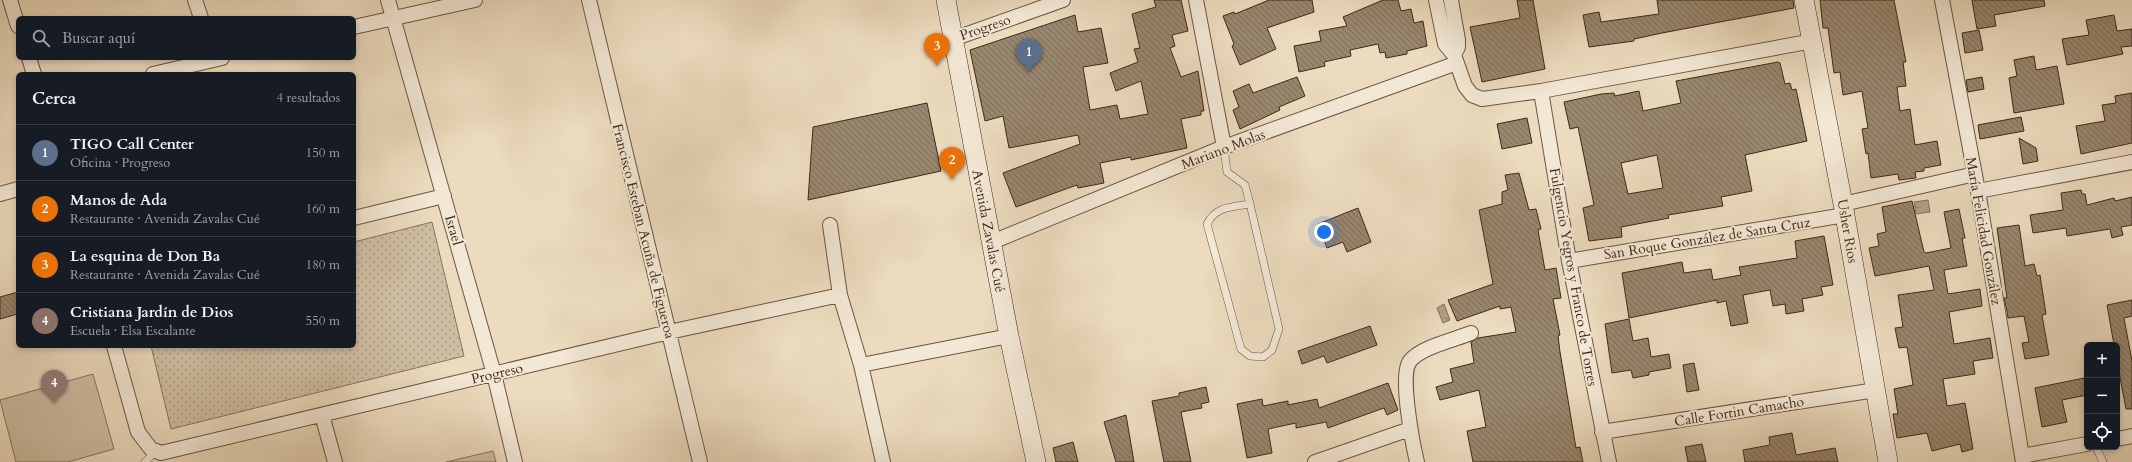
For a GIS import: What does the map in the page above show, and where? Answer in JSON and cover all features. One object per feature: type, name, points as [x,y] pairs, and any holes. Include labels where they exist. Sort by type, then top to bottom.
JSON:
[{"type":"main road","name":"Avenida Zavalas Cué","points":[[946,0],[1009,336],[1036,462]]},
{"type":"main road","name":"Usher Rios","points":[[1804,0],[1844,210],[1888,462]]},
{"type":"street","points":[[195,0],[200,16]]},
{"type":"street","name":"Israel","points":[[388,0],[494,374],[515,462]]},
{"type":"street","points":[[356,27],[475,0]]},
{"type":"street","name":"Francisco Esteban Acuña de Figueroa","points":[[588,0],[700,462]]},
{"type":"street","name":"Progreso","points":[[953,39],[1063,0]]},
{"type":"street","points":[[1196,0],[1224,147]]},
{"type":"street","points":[[1436,0],[1445,44],[1456,59],[1465,86],[1472,95],[1482,99],[1541,91],[1813,41]]},
{"type":"street","points":[[1451,0],[1458,40],[1456,59]]},
{"type":"street","name":"María Felicidad González","points":[[1942,0],[1975,174],[2023,459]]},
{"type":"street","points":[[7,6],[16,22]]},
{"type":"street","name":"Mariano Molas","points":[[992,242],[1224,147],[1456,59]]},
{"type":"street","points":[[29,60],[33,72]]},
{"type":"street","points":[[161,72],[212,60]]},
{"type":"street","name":"Fulgencio Yegros y Franco de Torres","points":[[1541,91],[1569,261],[1609,462]]},
{"type":"street","points":[[1978,191],[2132,162]]},
{"type":"street","name":"San Roque González de Santa Cruz","points":[[1569,261],[1844,210],[1975,174]]},
{"type":"street","points":[[0,194],[16,190]]},
{"type":"street","points":[[356,218],[444,196]]},
{"type":"street","points":[[830,225],[840,295],[861,365],[883,462]]},
{"type":"street","name":"Progreso","points":[[155,452],[161,453],[668,332],[840,295]]},
{"type":"street","points":[[1417,462],[1410,429],[1406,374],[1409,362],[1424,351],[1471,333]]},
{"type":"street","points":[[861,365],[1009,336]]},
{"type":"street","points":[[115,348],[138,432],[144,441],[155,452]]},
{"type":"street","name":"Calle Fortin Camacho","points":[[1602,432],[1876,390]]},
{"type":"street","points":[[322,415],[335,462]]},
{"type":"street","points":[[1315,462],[1410,429]]},
{"type":"street","points":[[2120,438],[2132,436]]},
{"type":"street","points":[[2023,459],[2084,445]]},
{"type":"lane","points":[[1224,147],[1228,172],[1230,175],[1240,179],[1245,185],[1250,204],[1279,329],[1277,340],[1272,350],[1263,357],[1250,356],[1241,349],[1207,224],[1212,215],[1225,208],[1250,204]]},
{"type":"lane","points":[[2097,450],[2103,462]]},
{"type":"lane","points":[[145,462],[155,452]]},
{"type":"shaded area","points":[[432,222],[464,356],[171,429],[151,348],[356,348],[356,241]]},
{"type":"shaded area","points":[[93,374],[114,449],[68,462],[16,462],[0,400]]},
{"type":"shaded area","points":[[493,451],[496,462],[446,462]]},
{"type":"water","points":[[1928,200],[1930,212],[1916,214],[1914,202]]},
{"type":"water","points":[[1444,304],[1450,320],[1443,323],[1437,308]]},
{"type":"building","points":[[1154,0],[1181,0],[1188,31],[1172,35],[1175,46],[1170,48],[1181,77],[1198,71],[1204,111],[1201,111],[1201,115],[1181,119],[1187,148],[1131,160],[1131,157],[1100,163],[1104,183],[1078,188],[1077,185],[1016,207],[1003,173],[1080,144],[1078,135],[1009,148],[1003,116],[985,121],[970,50],[1075,15],[1078,32],[1101,28],[1108,63],[1083,67],[1090,110],[1117,105],[1120,119],[1148,114],[1141,81],[1116,91],[1110,73],[1138,62],[1134,49],[1140,48],[1132,14],[1156,7]]},
{"type":"building","points":[[1269,0],[1312,0],[1314,12],[1267,28],[1276,49],[1240,65],[1232,46],[1234,44],[1223,16],[1234,12],[1235,14]]},
{"type":"building","points":[[1383,0],[1398,0],[1401,11],[1411,9],[1414,23],[1423,21],[1427,46],[1407,51],[1407,54],[1386,58],[1385,52],[1380,53],[1378,44],[1350,50],[1351,56],[1324,62],[1325,66],[1299,72],[1294,46],[1321,41],[1319,31],[1347,26],[1343,17]]},
{"type":"building","points":[[1517,0],[1533,0],[1545,69],[1482,82],[1470,27],[1520,18]]},
{"type":"building","points":[[1657,0],[1793,0],[1794,8],[1662,33],[1634,39],[1634,41],[1589,47],[1583,15],[1599,12],[1601,22],[1659,14]]},
{"type":"building","points":[[1820,0],[1894,0],[1906,62],[1903,62],[1906,86],[1897,87],[1900,111],[1910,109],[1915,145],[1937,141],[1941,165],[1924,168],[1924,171],[1915,172],[1916,178],[1899,180],[1898,174],[1871,178],[1868,153],[1866,154],[1862,129],[1868,128],[1862,91],[1843,95],[1840,72],[1834,73],[1828,28],[1823,28]]},
{"type":"building","points":[[1972,0],[2044,0],[2045,6],[1994,15],[1996,26],[1977,29]]},
{"type":"building","points":[[2114,15],[2117,31],[2132,29],[2132,46],[2121,47],[2123,54],[2067,65],[2062,39],[2089,35],[2086,20]]},
{"type":"building","points":[[1979,30],[1983,50],[1965,53],[1962,33]]},
{"type":"building","points":[[2034,56],[2036,70],[2057,66],[2064,104],[2014,113],[2009,78],[2017,76],[2014,60]]},
{"type":"building","points":[[1778,62],[1780,63],[1785,84],[1790,83],[1792,90],[1796,89],[1807,141],[1745,155],[1752,191],[1721,197],[1723,206],[1668,215],[1669,218],[1621,227],[1622,237],[1589,241],[1583,208],[1594,205],[1578,127],[1570,129],[1564,102],[1601,94],[1614,93],[1615,96],[1639,91],[1643,111],[1681,103],[1676,81]],"holes":[[[1657,155],[1663,188],[1628,194],[1621,163]]]},
{"type":"building","points":[[1297,77],[1305,96],[1279,107],[1280,110],[1240,129],[1233,110],[1239,107],[1233,91],[1249,84],[1253,93]]},
{"type":"building","points":[[1982,77],[1984,89],[1968,92],[1966,80]]},
{"type":"building","points":[[2132,93],[2132,143],[2081,154],[2076,126],[2105,121],[2102,105],[2116,103],[2115,96]]},
{"type":"building","points":[[927,103],[941,171],[808,200],[813,127]]},
{"type":"building","points":[[2021,117],[2024,131],[1980,139],[1978,125]]},
{"type":"building","points":[[1527,118],[1532,143],[1502,149],[1497,124]]},
{"type":"building","points":[[2019,138],[2036,148],[2038,161],[2023,164]]},
{"type":"building","points":[[1519,173],[1529,210],[1536,209],[1541,229],[1538,230],[1545,270],[1556,268],[1561,298],[1553,299],[1560,335],[1558,336],[1560,352],[1576,448],[1580,447],[1583,462],[1473,462],[1467,431],[1486,427],[1479,390],[1440,400],[1436,387],[1453,382],[1450,369],[1474,363],[1471,342],[1478,338],[1516,332],[1511,307],[1500,309],[1500,306],[1457,321],[1448,300],[1493,284],[1479,210],[1502,204],[1502,192],[1508,190],[1505,175]]},
{"type":"building","points":[[2081,190],[2082,194],[2085,194],[2087,205],[2114,198],[2115,201],[2132,197],[2132,225],[2121,227],[2123,235],[2112,238],[2110,229],[2067,236],[2066,228],[2033,233],[2030,215],[2063,210],[2061,193]]},
{"type":"building","points":[[1912,201],[1924,252],[1926,253],[1951,248],[1944,212],[1959,209],[1965,238],[1962,238],[1967,266],[1944,270],[1948,294],[1980,289],[1982,306],[1949,312],[1954,344],[1990,338],[1993,358],[1973,361],[1975,374],[1943,379],[1947,406],[1965,403],[1973,449],[1962,452],[1960,444],[1932,451],[1927,433],[1897,438],[1893,414],[1898,414],[1894,389],[1913,385],[1907,347],[1899,348],[1895,328],[1903,327],[1898,295],[1934,290],[1929,266],[1875,276],[1869,248],[1879,246],[1877,234],[1886,232],[1882,207]]},
{"type":"building","points":[[1358,208],[1371,242],[1347,252],[1343,242],[1327,248],[1318,224]]},
{"type":"building","points":[[2019,225],[2025,266],[2034,264],[2037,276],[2040,275],[2046,314],[2042,315],[2049,355],[2025,359],[2022,343],[2029,342],[2024,316],[2008,318],[2004,298],[2007,298],[1997,228]]},
{"type":"building","points":[[1824,236],[1833,285],[1821,287],[1823,295],[1802,299],[1804,311],[1786,314],[1785,304],[1773,306],[1770,290],[1743,295],[1748,323],[1731,326],[1726,301],[1717,303],[1717,300],[1629,318],[1622,273],[1682,262],[1684,273],[1711,269],[1713,280],[1741,275],[1739,267],[1797,258],[1795,241]]},
{"type":"building","points":[[16,293],[16,315],[0,319],[0,297]]},
{"type":"building","points":[[2132,300],[2132,316],[2124,318],[2132,361],[2132,409],[2126,409],[2120,378],[2120,342],[2113,342],[2107,305]]},
{"type":"building","points":[[1629,319],[1633,341],[1648,338],[1651,357],[1669,354],[1671,368],[1649,372],[1649,375],[1633,378],[1631,370],[1612,373],[1605,324]]},
{"type":"building","points":[[1370,326],[1377,345],[1327,363],[1324,356],[1302,364],[1298,351]]},
{"type":"building","points":[[1694,363],[1699,390],[1687,392],[1683,365]]},
{"type":"building","points":[[2084,378],[2084,396],[2062,400],[2067,422],[2042,427],[2035,388]]},
{"type":"building","points":[[1388,383],[1398,410],[1387,415],[1384,408],[1328,428],[1326,422],[1296,428],[1296,423],[1268,429],[1272,453],[1247,458],[1237,404],[1262,399],[1263,406],[1288,401],[1288,405],[1317,399],[1319,408]]},
{"type":"building","points":[[1206,387],[1209,402],[1201,404],[1202,408],[1181,412],[1191,462],[1164,462],[1152,401],[1179,396],[1179,393]]},
{"type":"building","points":[[1126,415],[1134,462],[1116,462],[1104,422]]},
{"type":"building","points":[[1792,433],[1796,455],[1835,448],[1838,462],[1745,462],[1743,450],[1770,445],[1769,437]]},
{"type":"building","points":[[1073,442],[1078,462],[1056,462],[1053,448]]},
{"type":"building","points":[[1702,444],[1706,462],[1688,462],[1685,447]]},
{"type":"place","name":"La esquina de Don Ba","points":[[937,66]]},
{"type":"place","name":"TIGO Call Center","points":[[1029,72]]},
{"type":"place","name":"Manos de Ada","points":[[952,180]]},
{"type":"place","name":"Cristiana Jardín de Dios","points":[[54,403]]}]
